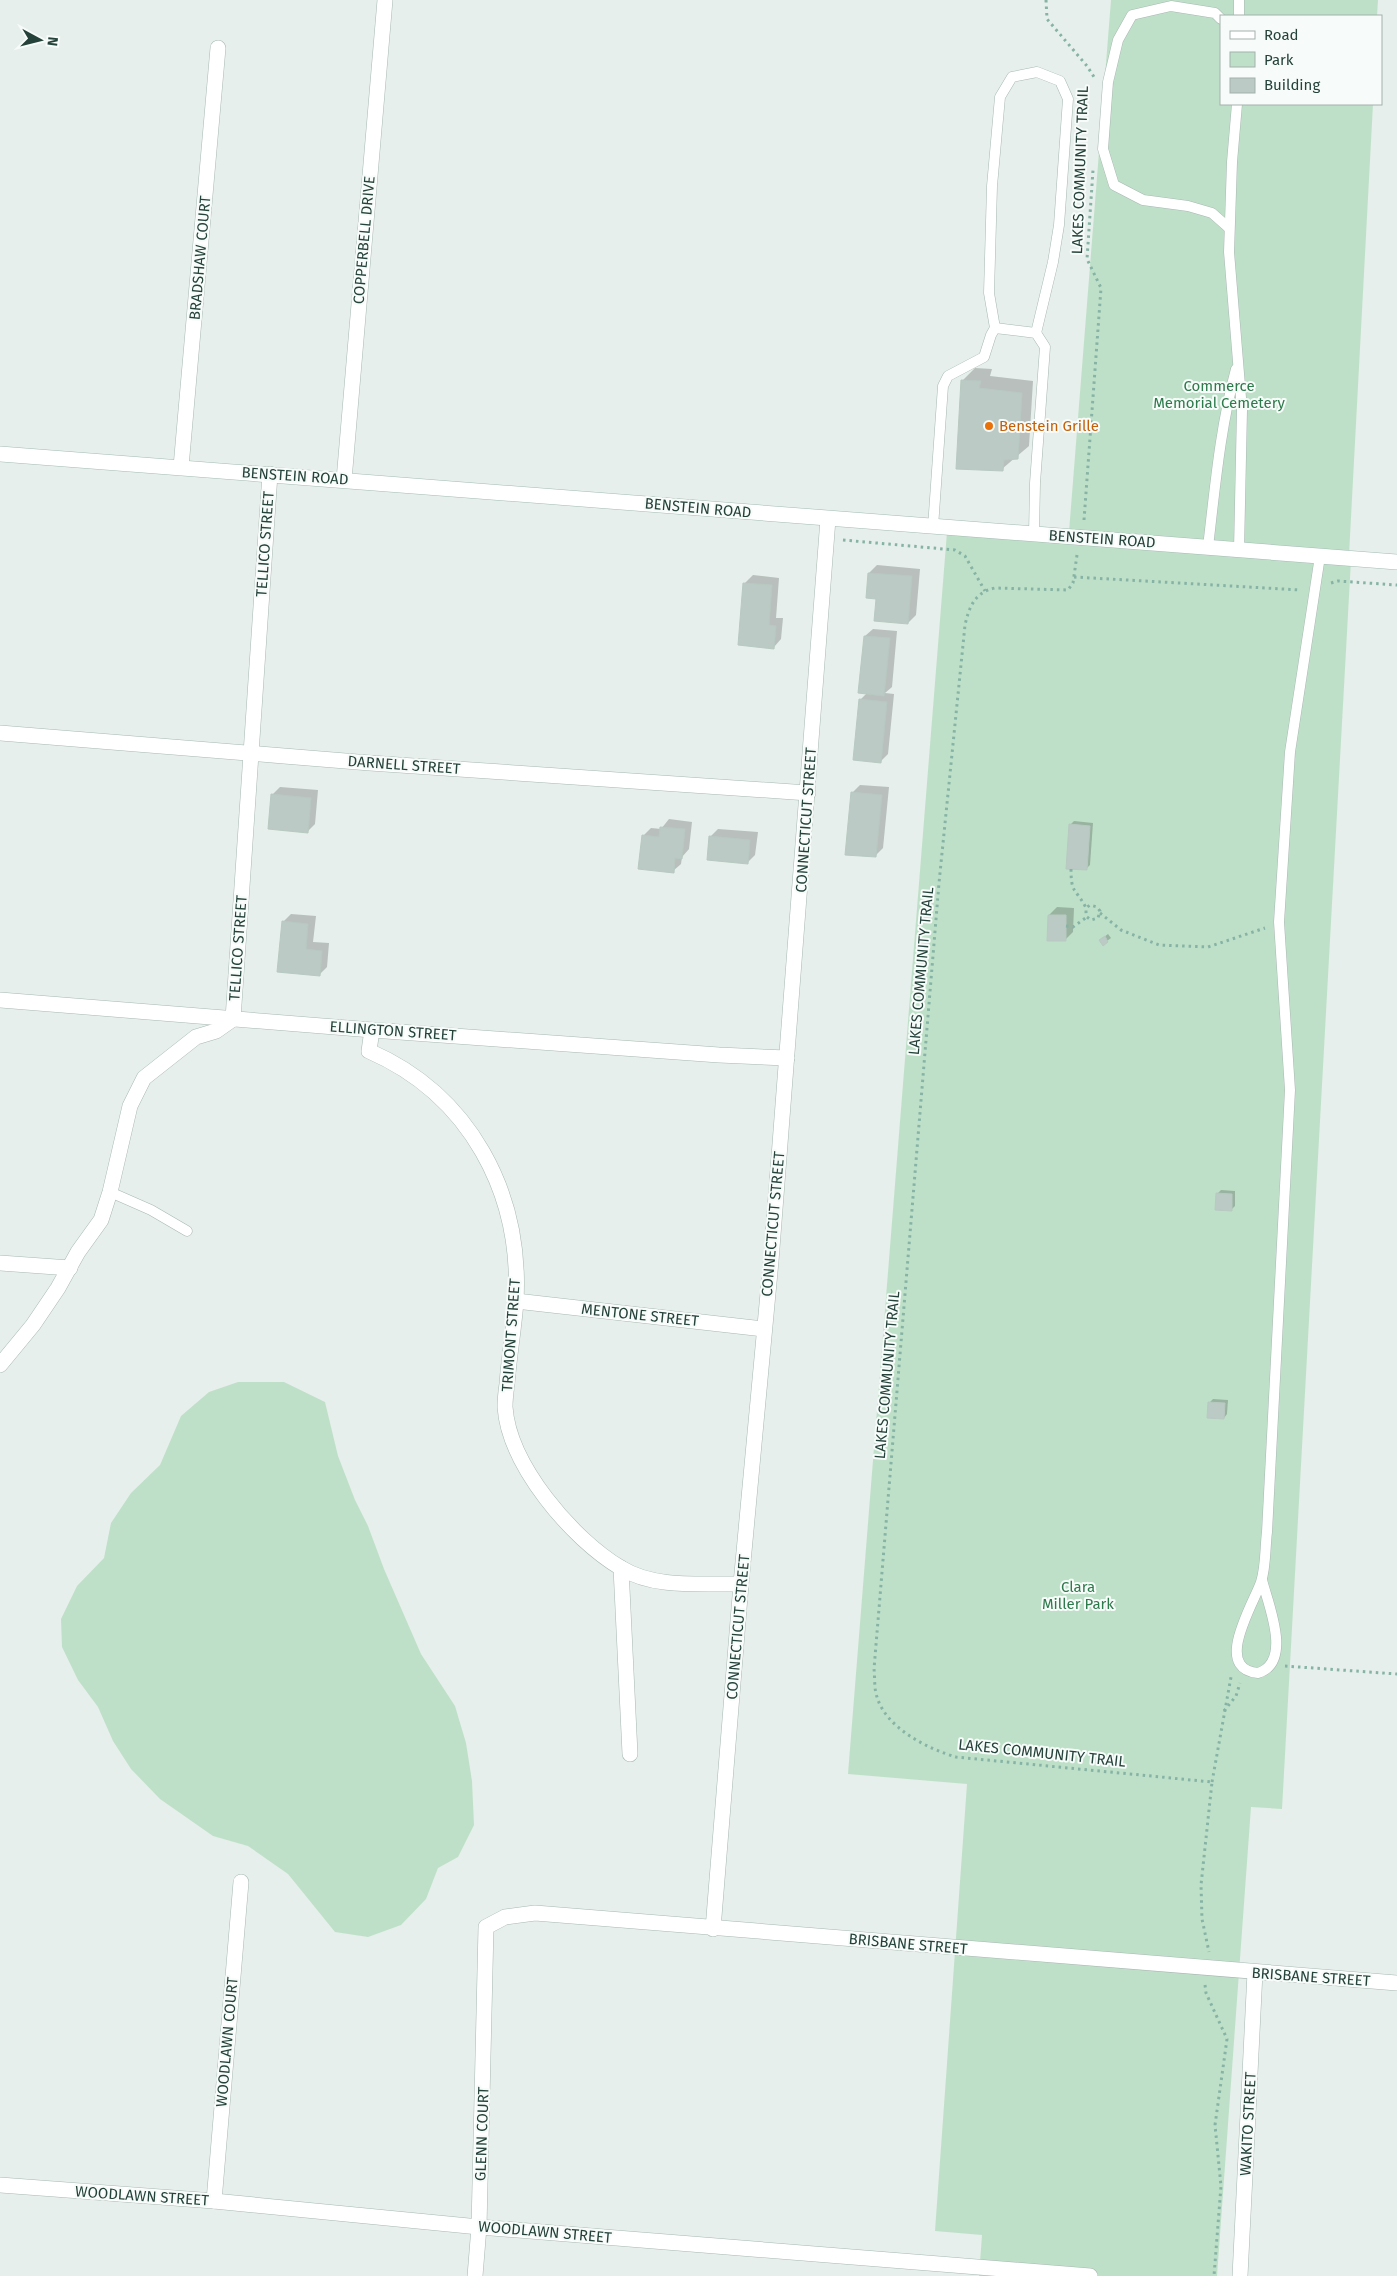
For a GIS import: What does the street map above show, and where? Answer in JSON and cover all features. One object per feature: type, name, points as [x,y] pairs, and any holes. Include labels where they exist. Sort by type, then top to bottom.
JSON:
[{"type":"street","name":"COPPERBELL DRIVE","points":[[344,480],[385,0]]},
{"type":"street","name":"BRADSHAW COURT","points":[[181,467],[218,48]]},
{"type":"street","name":"BENSTEIN ROAD","points":[[0,454],[1397,562]]},
{"type":"street","name":"TELLICO STREET","points":[[0,1365],[33,1326],[101,1220],[110,1192],[130,1106],[144,1078],[196,1037],[216,1031],[233,1018],[270,474]]},
{"type":"street","name":"CONNECTICUT STREET","points":[[713,1929],[787,1058],[828,519]]},
{"type":"street","name":"DARNELL STREET","points":[[0,733],[659,784],[808,793]]},
{"type":"street","name":"ELLINGTON STREET","points":[[0,1000],[372,1030],[719,1055],[787,1058]]},
{"type":"street","name":"TRIMONT STREET","points":[[372,1030],[369,1051],[390,1060],[444,1099],[479,1144],[501,1188],[515,1253],[516,1301],[505,1407],[514,1444],[536,1482],[568,1526],[601,1556],[634,1576],[664,1581],[741,1584]]},
{"type":"street","points":[[0,1263],[70,1268]]},
{"type":"street","name":"MENTONE STREET","points":[[516,1301],[764,1329]]},
{"type":"street","points":[[621,1568],[630,1754]]},
{"type":"street","name":"WOODLAWN COURT","points":[[214,2201],[241,1882]]},
{"type":"street","name":"BRISBANE STREET","points":[[486,1992],[484,1953],[486,1927],[505,1916],[535,1914],[1397,1983]]},
{"type":"street","name":"WAKITO STREET","points":[[1240,2276],[1255,1972]]},
{"type":"street","name":"GLENN COURT","points":[[475,2276],[479,2227],[486,1992]]},
{"type":"street","name":"WOODLAWN STREET","points":[[0,2185],[214,2201],[479,2227],[1090,2276]]},
{"type":"lane","points":[[1239,0],[1239,15]]},
{"type":"lane","points":[[1220,18],[1215,12],[1171,6],[1132,16],[1118,40],[1108,82],[1103,149],[1114,185],[1143,200],[1188,206],[1212,213],[1230,228]]},
{"type":"lane","points":[[933,526],[943,386],[948,376],[984,357],[995,328],[989,293],[992,186],[1000,97],[1012,77],[1037,72],[1060,82],[1068,100],[1059,225],[1036,332],[1044,347],[1035,483],[1034,534]]},
{"type":"lane","points":[[1237,105],[1232,162],[1229,252],[1242,410],[1240,550]]},
{"type":"lane","points":[[995,328],[1036,332]]},
{"type":"lane","points":[[1208,547],[1217,466],[1229,396],[1237,364]]},
{"type":"lane","points":[[1262,1580],[1278,1644],[1275,1657],[1269,1667],[1258,1673],[1247,1670],[1237,1658],[1236,1645],[1245,1616],[1262,1580],[1267,1532],[1290,1090],[1279,922],[1290,752],[1320,556]]},
{"type":"lane","points":[[110,1192],[151,1210],[186,1232]]},
{"type":"path","name":"LAKES COMMUNITY TRAIL","points":[[1046,0],[1047,19],[1087,66],[1096,80]]},
{"type":"path","name":"LAKES COMMUNITY TRAIL","points":[[1074,576],[1084,522],[1101,288],[1087,259],[1093,164]]},
{"type":"path","points":[[826,539],[955,550],[965,556],[985,590],[995,588],[1068,590],[1072,587],[1074,576],[1299,590],[1338,581],[1397,585]]},
{"type":"path","name":"LAKES COMMUNITY TRAIL","points":[[985,590],[977,597],[969,610],[965,626],[939,884],[874,1669],[877,1697],[895,1723],[910,1737],[940,1752],[956,1757],[1212,1782]]},
{"type":"path","points":[[1071,869],[1071,882],[1075,893],[1086,908],[1087,917]]},
{"type":"path","points":[[1086,908],[1095,906],[1100,913],[1121,930],[1158,945],[1208,947],[1248,936],[1279,922]]},
{"type":"path","points":[[1087,917],[1093,920],[1100,913]]},
{"type":"path","points":[[1066,926],[1073,927],[1087,917]]},
{"type":"path","points":[[1214,2276],[1221,2186],[1215,2125],[1227,2039],[1206,1993],[1204,1980],[1210,1957],[1202,1919],[1201,1885],[1212,1782],[1233,1667],[1237,1658]]},
{"type":"path","points":[[1284,1666],[1397,1674]]},
{"type":"path","points":[[1224,1712],[1236,1696],[1242,1678]]},
{"type":"green space","name":"Commerce Memorial Cemetery","points":[[1111,0],[1378,0],[1377,15],[1220,15],[1220,105],[1373,105],[1349,555],[1069,532]]},
{"type":"green space","name":"Clara Miller Park","points":[[947,532],[1351,560],[1282,1809],[1251,1807],[1217,2276],[979,2276],[982,2235],[935,2231],[967,1784],[848,1774]]},
{"type":"green space","points":[[238,1382],[284,1382],[325,1402],[338,1456],[355,1500],[368,1526],[384,1569],[421,1654],[455,1706],[466,1743],[472,1781],[474,1825],[458,1857],[438,1868],[426,1899],[401,1925],[368,1937],[335,1932],[288,1874],[248,1846],[213,1836],[160,1799],[131,1769],[113,1741],[98,1707],[78,1680],[62,1647],[61,1619],[77,1586],[104,1558],[111,1523],[131,1493],[160,1465],[181,1416],[209,1392]]},
{"type":"building","name":"Benstein Grille","points":[[961,380],[981,381],[979,388],[1022,393],[1018,459],[1004,460],[1003,471],[956,469]]},
{"type":"building","points":[[868,573],[912,576],[908,624],[874,621],[876,599],[866,598]]},
{"type":"building","points":[[743,583],[772,585],[769,625],[776,626],[774,649],[738,645]]},
{"type":"building","points":[[864,636],[890,638],[884,696],[858,693]]},
{"type":"building","points":[[859,699],[887,702],[881,763],[853,760]]},
{"type":"building","points":[[851,792],[882,795],[876,857],[845,855]]},
{"type":"building","points":[[271,794],[311,798],[308,833],[268,829]]},
{"type":"building","points":[[1069,824],[1090,826],[1087,870],[1066,869]]},
{"type":"building","points":[[660,827],[685,829],[682,859],[675,858],[674,873],[638,869],[642,835],[659,837]]},
{"type":"building","points":[[709,836],[750,840],[748,864],[707,860]]},
{"type":"building","points":[[1048,915],[1066,915],[1066,941],[1047,941]]},
{"type":"building","points":[[282,921],[308,924],[306,949],[322,951],[320,976],[277,972]]},
{"type":"building","points":[[1105,936],[1108,942],[1103,946],[1099,940]]},
{"type":"building","points":[[1216,1193],[1232,1194],[1232,1211],[1215,1210]]},
{"type":"building","points":[[1208,1402],[1225,1403],[1224,1419],[1207,1418]]},
{"type":"place","name":"Benstein Grille","points":[[989,426]]}]
